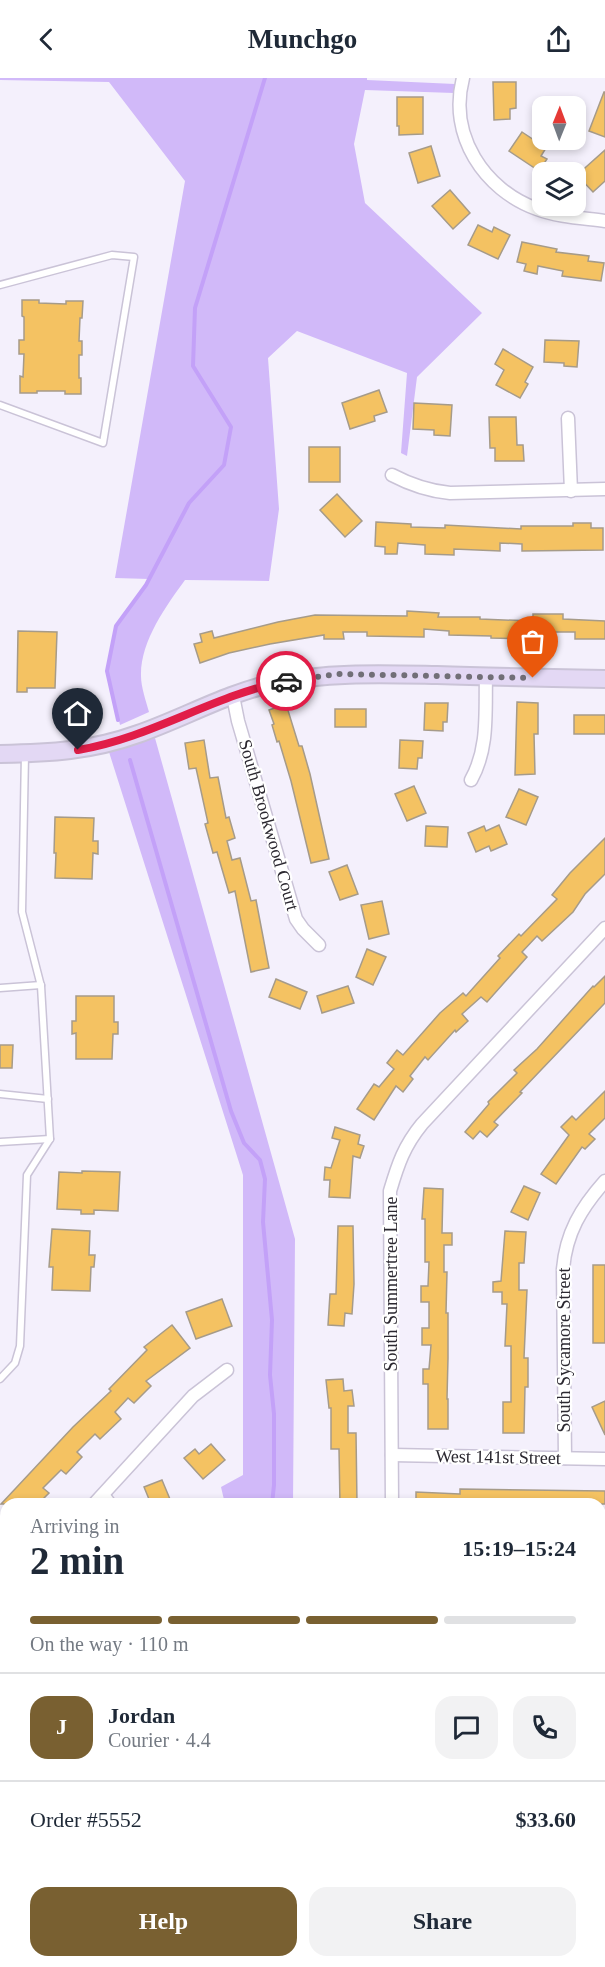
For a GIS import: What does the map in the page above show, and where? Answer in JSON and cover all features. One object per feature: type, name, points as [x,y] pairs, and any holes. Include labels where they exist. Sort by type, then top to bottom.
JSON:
[{"type":"street","points":[[463,78],[459,106],[462,128],[474,158],[494,184],[521,203],[540,211],[605,221]]},
{"type":"street","points":[[568,418],[571,491]]},
{"type":"street","points":[[392,475],[412,485],[433,491],[510,493],[605,489]]},
{"type":"street","points":[[0,754],[58,753],[98,746],[139,734],[233,696],[272,684],[339,674],[605,680]]},
{"type":"street","points":[[471,780],[482,752],[486,676]]},
{"type":"street","name":"South Brookwood Court","points":[[233,696],[238,721],[296,919],[303,930],[319,945]]},
{"type":"street","name":"South Summertree Lane","points":[[392,1498],[390,1191],[400,1158],[411,1137],[422,1124],[605,928]]},
{"type":"street","name":"South Sycamore Street","points":[[565,1458],[564,1253],[579,1214],[605,1181]]},
{"type":"street","points":[[109,1498],[193,1396],[227,1370]]},
{"type":"street","name":"West 141st Street","points":[[392,1455],[605,1459]]},
{"type":"lane","points":[[0,285],[112,255],[134,257],[103,443],[0,405]]},
{"type":"lane","points":[[0,1379],[15,1363],[20,1346],[27,1175],[50,1138],[41,985],[22,912],[25,754]]},
{"type":"lane","points":[[0,988],[41,985]]},
{"type":"lane","points":[[0,1094],[48,1100]]},
{"type":"lane","points":[[0,1142],[50,1138]]},
{"type":"shaded area","points":[[0,78],[367,78],[367,80],[455,84],[454,93],[365,90],[354,144],[365,203],[482,313],[417,377],[407,456],[401,453],[407,373],[297,331],[268,358],[279,509],[269,581],[185,580],[156,625],[145,650],[141,680],[149,712],[120,725],[107,671],[116,626],[149,579],[115,578],[185,181],[109,82],[0,80]]},
{"type":"shaded area","points":[[155,738],[295,1239],[293,1498],[224,1498],[221,1487],[243,1475],[243,1175],[109,752]]},
{"type":"building","points":[[493,82],[516,82],[516,108],[510,109],[510,119],[494,120]]},
{"type":"building","points":[[605,92],[605,137],[589,131]]},
{"type":"building","points":[[397,97],[423,97],[423,134],[399,135]]},
{"type":"building","points":[[522,132],[532,139],[532,150],[545,150],[541,156],[547,159],[545,162],[532,162],[532,166],[509,151]]},
{"type":"building","points":[[431,146],[440,176],[418,183],[409,153]]},
{"type":"building","points":[[605,150],[605,181],[593,192],[586,185],[586,167]]},
{"type":"building","points":[[450,190],[470,213],[453,229],[432,206]]},
{"type":"building","points":[[478,225],[492,232],[494,227],[510,235],[498,259],[468,245]]},
{"type":"building","points":[[522,242],[557,249],[556,252],[589,256],[588,261],[604,263],[601,281],[562,276],[563,271],[538,266],[537,274],[524,271],[526,264],[517,262]]},
{"type":"building","points":[[22,300],[66,304],[66,301],[83,301],[79,341],[82,341],[82,355],[79,355],[81,394],[65,394],[65,391],[20,393],[24,354],[19,354],[19,340],[24,340]]},
{"type":"building","points":[[545,340],[579,341],[577,367],[564,366],[564,363],[544,362]]},
{"type":"building","points":[[503,349],[533,367],[525,382],[528,384],[520,398],[496,385],[504,370],[495,364]]},
{"type":"building","points":[[379,390],[387,412],[374,416],[375,421],[350,429],[342,403]]},
{"type":"building","points":[[414,403],[452,405],[450,436],[434,435],[434,430],[413,429]]},
{"type":"building","points":[[489,417],[516,417],[517,445],[523,445],[524,461],[495,461],[495,448],[490,448]]},
{"type":"building","points":[[309,447],[340,447],[340,482],[309,482]]},
{"type":"building","points":[[337,494],[362,521],[345,537],[320,510]]},
{"type":"building","points":[[376,522],[411,524],[411,527],[445,528],[445,525],[521,529],[521,526],[573,526],[573,523],[591,523],[591,528],[603,528],[603,550],[522,551],[522,544],[500,543],[500,551],[454,549],[454,555],[425,554],[425,545],[398,543],[397,554],[385,554],[385,547],[375,546]]},
{"type":"building","points":[[407,611],[439,613],[438,617],[533,621],[533,614],[563,614],[563,619],[605,621],[605,639],[575,639],[575,632],[553,632],[553,640],[449,635],[449,631],[424,629],[424,637],[367,636],[367,632],[343,632],[344,639],[324,639],[324,635],[270,644],[229,653],[200,663],[194,644],[202,642],[200,634],[212,631],[214,638],[315,615],[407,616]]},
{"type":"building","points":[[18,631],[57,632],[55,688],[27,688],[27,692],[17,692]]},
{"type":"building","points":[[517,702],[538,703],[538,734],[534,734],[535,774],[515,775]]},
{"type":"building","points":[[425,703],[448,703],[447,722],[443,722],[443,731],[424,730]]},
{"type":"building","points":[[286,704],[310,774],[329,859],[311,863],[291,781],[279,741],[277,742],[269,710]]},
{"type":"building","points":[[335,709],[366,709],[366,727],[335,727]]},
{"type":"building","points":[[574,715],[605,715],[605,734],[574,734]]},
{"type":"building","points":[[204,740],[210,778],[218,777],[226,818],[229,817],[235,838],[227,841],[232,860],[240,858],[251,901],[256,900],[269,968],[251,972],[235,891],[229,893],[217,852],[213,853],[205,824],[208,823],[196,768],[189,769],[185,743]]},
{"type":"building","points":[[400,740],[423,741],[422,758],[418,758],[417,769],[399,768]]},
{"type":"building","points":[[414,786],[426,813],[407,821],[395,794]]},
{"type":"building","points":[[519,789],[538,797],[526,825],[506,817]]},
{"type":"building","points":[[55,817],[94,818],[93,841],[98,841],[98,854],[93,853],[92,879],[55,878]]},
{"type":"building","points":[[499,825],[507,844],[491,851],[489,846],[476,852],[468,833],[484,826],[486,831]]},
{"type":"building","points":[[426,826],[448,827],[447,847],[425,846]]},
{"type":"building","points":[[605,838],[605,874],[585,894],[573,912],[542,941],[537,936],[522,952],[527,957],[487,1002],[481,997],[462,1014],[468,1021],[456,1032],[455,1030],[428,1060],[425,1057],[410,1076],[413,1079],[403,1092],[396,1086],[374,1120],[357,1109],[374,1084],[379,1087],[394,1069],[387,1063],[397,1050],[403,1055],[440,1013],[463,993],[466,996],[500,958],[498,956],[557,899],[552,895]]},
{"type":"building","points":[[347,865],[358,894],[340,900],[329,872]]},
{"type":"building","points":[[382,901],[389,934],[369,939],[361,905]]},
{"type":"building","points":[[367,949],[386,957],[373,985],[356,977]]},
{"type":"building","points":[[605,976],[605,1003],[520,1092],[522,1093],[494,1122],[498,1125],[487,1137],[480,1131],[473,1139],[465,1132],[489,1104],[488,1102],[517,1073],[514,1070],[537,1049],[593,986]]},
{"type":"building","points":[[276,979],[307,992],[300,1009],[269,997]]},
{"type":"building","points":[[348,986],[354,1003],[322,1013],[317,996]]},
{"type":"building","points":[[76,996],[114,996],[114,1022],[118,1022],[118,1034],[113,1034],[112,1059],[76,1059],[76,1033],[72,1034],[72,1021],[76,1021]]},
{"type":"building","points":[[0,1045],[13,1045],[12,1068],[0,1068]]},
{"type":"building","points":[[605,1091],[605,1118],[589,1134],[595,1139],[585,1149],[582,1147],[556,1184],[541,1174],[569,1135],[561,1127],[572,1116],[576,1120]]},
{"type":"building","points":[[335,1127],[360,1135],[358,1144],[364,1146],[360,1158],[353,1156],[350,1198],[329,1197],[330,1180],[324,1180],[325,1167],[331,1168],[340,1140],[332,1138]]},
{"type":"building","points":[[82,1171],[120,1172],[118,1211],[94,1210],[94,1214],[81,1214],[81,1210],[57,1209],[59,1172],[82,1173]]},
{"type":"building","points":[[524,1186],[540,1193],[528,1220],[511,1212]]},
{"type":"building","points":[[424,1188],[443,1189],[442,1233],[452,1233],[452,1245],[444,1245],[444,1272],[447,1272],[446,1313],[448,1313],[448,1429],[428,1429],[428,1384],[423,1384],[423,1369],[429,1369],[431,1345],[422,1345],[422,1328],[429,1328],[429,1302],[421,1302],[421,1286],[428,1286],[429,1262],[425,1262],[425,1219],[422,1219]]},
{"type":"building","points":[[338,1226],[353,1226],[352,1314],[345,1313],[344,1326],[328,1325],[330,1294],[336,1294]]},
{"type":"building","points":[[52,1229],[90,1231],[89,1255],[95,1255],[94,1267],[91,1267],[90,1291],[52,1290],[53,1267],[49,1267]]},
{"type":"building","points":[[505,1231],[526,1232],[524,1263],[519,1263],[519,1290],[527,1290],[524,1358],[528,1358],[528,1387],[525,1387],[524,1433],[503,1433],[503,1402],[511,1402],[511,1346],[505,1346],[507,1304],[502,1304],[502,1292],[493,1292],[493,1282],[501,1281]]},
{"type":"building","points":[[593,1265],[605,1265],[605,1343],[593,1343]]},
{"type":"building","points":[[222,1299],[232,1326],[196,1339],[186,1312]]},
{"type":"building","points":[[172,1325],[190,1348],[146,1381],[151,1386],[134,1403],[128,1398],[115,1412],[121,1419],[100,1439],[95,1434],[77,1452],[82,1457],[66,1474],[61,1470],[43,1488],[49,1493],[44,1498],[7,1498],[73,1427],[111,1391],[109,1389],[147,1350],[144,1347]]},
{"type":"building","points":[[343,1379],[344,1391],[352,1390],[354,1406],[348,1406],[348,1433],[356,1433],[357,1498],[340,1498],[339,1449],[331,1449],[331,1408],[329,1408],[326,1380]]},
{"type":"building","points":[[605,1401],[605,1435],[592,1407]]},
{"type":"building","points":[[211,1444],[225,1460],[203,1479],[184,1458],[195,1449],[199,1454]]},
{"type":"building","points":[[162,1480],[170,1498],[149,1498],[144,1487]]},
{"type":"building","points":[[460,1489],[605,1491],[605,1498],[416,1498],[416,1492],[460,1494]]},
{"type":"waterway","points":[[118,720],[107,671],[116,626],[146,585],[189,503],[224,465],[231,427],[193,366],[195,308],[265,78]]},
{"type":"waterway","points":[[130,760],[231,1111],[244,1143],[260,1160],[265,1179],[263,1222],[272,1320],[270,1375],[274,1414],[273,1498]]},
{"type":"way so far","points":[[286,681],[339,674],[533,678]]},
{"type":"route","points":[[78,750],[139,734],[256,688],[286,681]]}]
